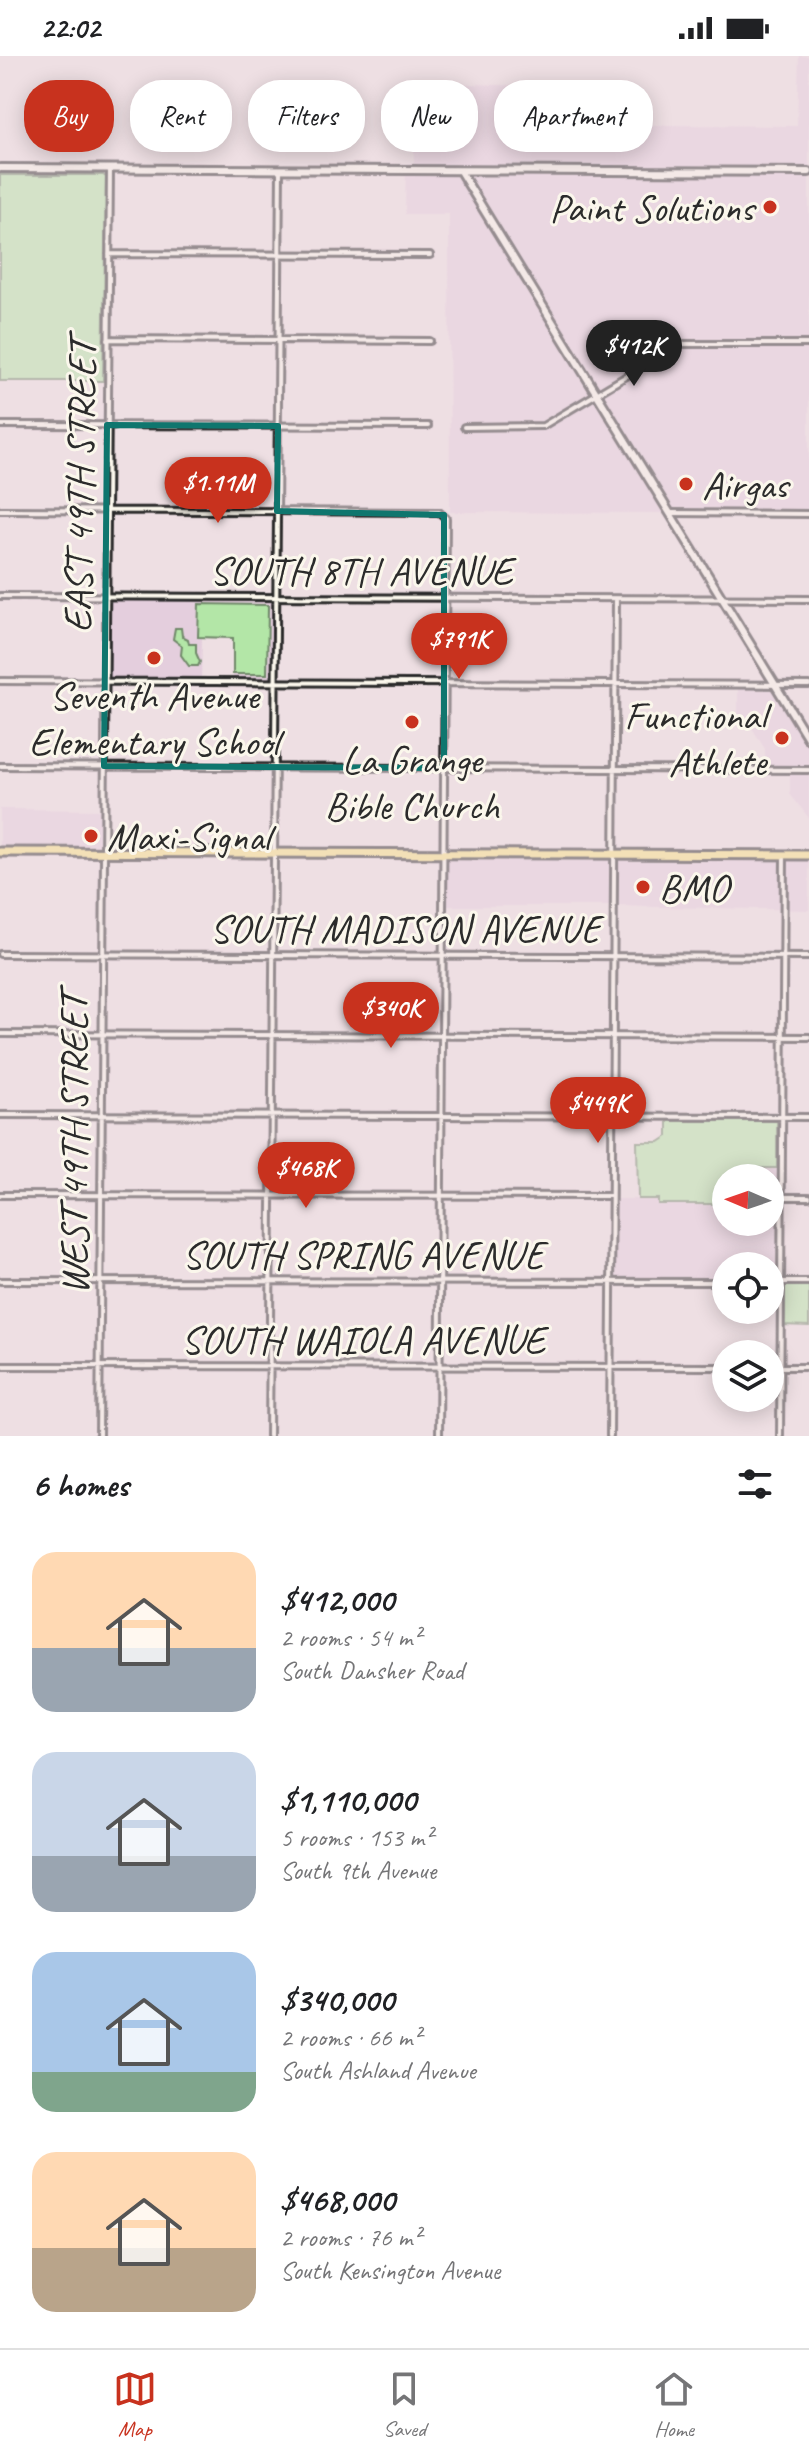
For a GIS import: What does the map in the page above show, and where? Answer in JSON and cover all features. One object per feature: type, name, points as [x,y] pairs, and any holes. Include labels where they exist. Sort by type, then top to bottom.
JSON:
[{"type":"main road","points":[[0,168],[809,172]]},
{"type":"main road","points":[[460,171],[809,740]]},
{"type":"main road","points":[[0,852],[809,855]]},
{"type":"street","name":"EAST 49TH STREET","points":[[103,853],[110,169]]},
{"type":"street","points":[[269,1436],[280,170]]},
{"type":"street","points":[[109,254],[430,255]]},
{"type":"street","points":[[108,339],[430,341]]},
{"type":"street","points":[[464,427],[543,426],[680,344],[809,344]]},
{"type":"street","points":[[0,425],[428,426]]},
{"type":"street","points":[[0,510],[439,512],[444,515],[446,598],[439,1436]]},
{"type":"street","points":[[670,513],[809,514]]},
{"type":"street","name":"SOUTH 8TH AVENUE","points":[[0,596],[809,599]]},
{"type":"street","points":[[610,1436],[616,599]]},
{"type":"street","points":[[0,681],[809,685]]},
{"type":"street","points":[[0,766],[809,770]]},
{"type":"street","name":"WEST 49TH STREET","points":[[99,1436],[103,853]]},
{"type":"street","points":[[781,1164],[784,855]]},
{"type":"street","name":"SOUTH MADISON AVENUE","points":[[0,954],[809,957]]},
{"type":"street","points":[[0,1034],[809,1037]]},
{"type":"street","points":[[0,1115],[809,1117]]},
{"type":"street","points":[[0,1195],[611,1196]]},
{"type":"street","points":[[784,1197],[809,1197]]},
{"type":"street","name":"SOUTH SPRING AVENUE","points":[[0,1281],[712,1282]]},
{"type":"street","points":[[784,1282],[809,1282]]},
{"type":"street","name":"SOUTH WAIOLA AVENUE","points":[[0,1366],[712,1367]]},
{"type":"street","points":[[784,1367],[809,1367]]},
{"type":"street","points":[[780,1412],[780,1436]]},
{"type":"highlighted area","points":[[107,425],[278,426],[277,511],[444,515],[444,768],[104,766]]},
{"type":"shaded area","points":[[799,56],[809,56],[809,517],[450,512],[449,214],[405,214],[406,164],[414,163],[414,152],[478,152],[478,84],[494,85],[494,152],[653,152],[653,125],[797,126]]},
{"type":"shaded area","name":"Seventh Avenue Elementary School","points":[[106,597],[275,598],[275,681],[233,681],[233,637],[202,637],[201,681],[106,680]]},
{"type":"shaded area","points":[[738,687],[773,687],[809,745],[809,818],[790,794],[790,773],[765,773],[765,749],[752,728],[738,728]]},
{"type":"shaded area","points":[[0,809],[102,810],[102,850],[0,850]]},
{"type":"shaded area","points":[[447,856],[809,860],[809,910],[446,906]]},
{"type":"shaded area","points":[[615,1199],[658,1199],[659,1204],[712,1204],[712,1236],[776,1236],[776,1252],[712,1252],[712,1278],[614,1278]]},
{"type":"green space","points":[[0,175],[106,177],[103,381],[0,381]]},
{"type":"green space","points":[[199,604],[268,605],[267,674],[233,674],[233,638],[198,637]]},
{"type":"green space","points":[[175,628],[181,628],[182,636],[188,639],[189,644],[196,644],[198,666],[189,666],[181,655],[182,646],[173,639]]},
{"type":"green space","points":[[668,1121],[777,1121],[777,1164],[712,1164],[712,1204],[658,1204],[658,1199],[638,1199],[637,1142],[659,1142],[668,1136]]},
{"type":"green space","points":[[784,1283],[809,1283],[809,1326],[782,1325]]},
{"type":"place","name":"Paint Solutions","points":[[770,207]]},
{"type":"place","name":"Airgas","points":[[686,484]]},
{"type":"place","name":"Seventh Avenue Elementary School","points":[[154,658]]},
{"type":"place","name":"La Grange Bible Church","points":[[412,722]]},
{"type":"place","name":"Functional Athlete","points":[[782,738]]},
{"type":"place","name":"Maxi-Signal","points":[[91,836]]},
{"type":"place","name":"BMO","points":[[643,887]]}]
